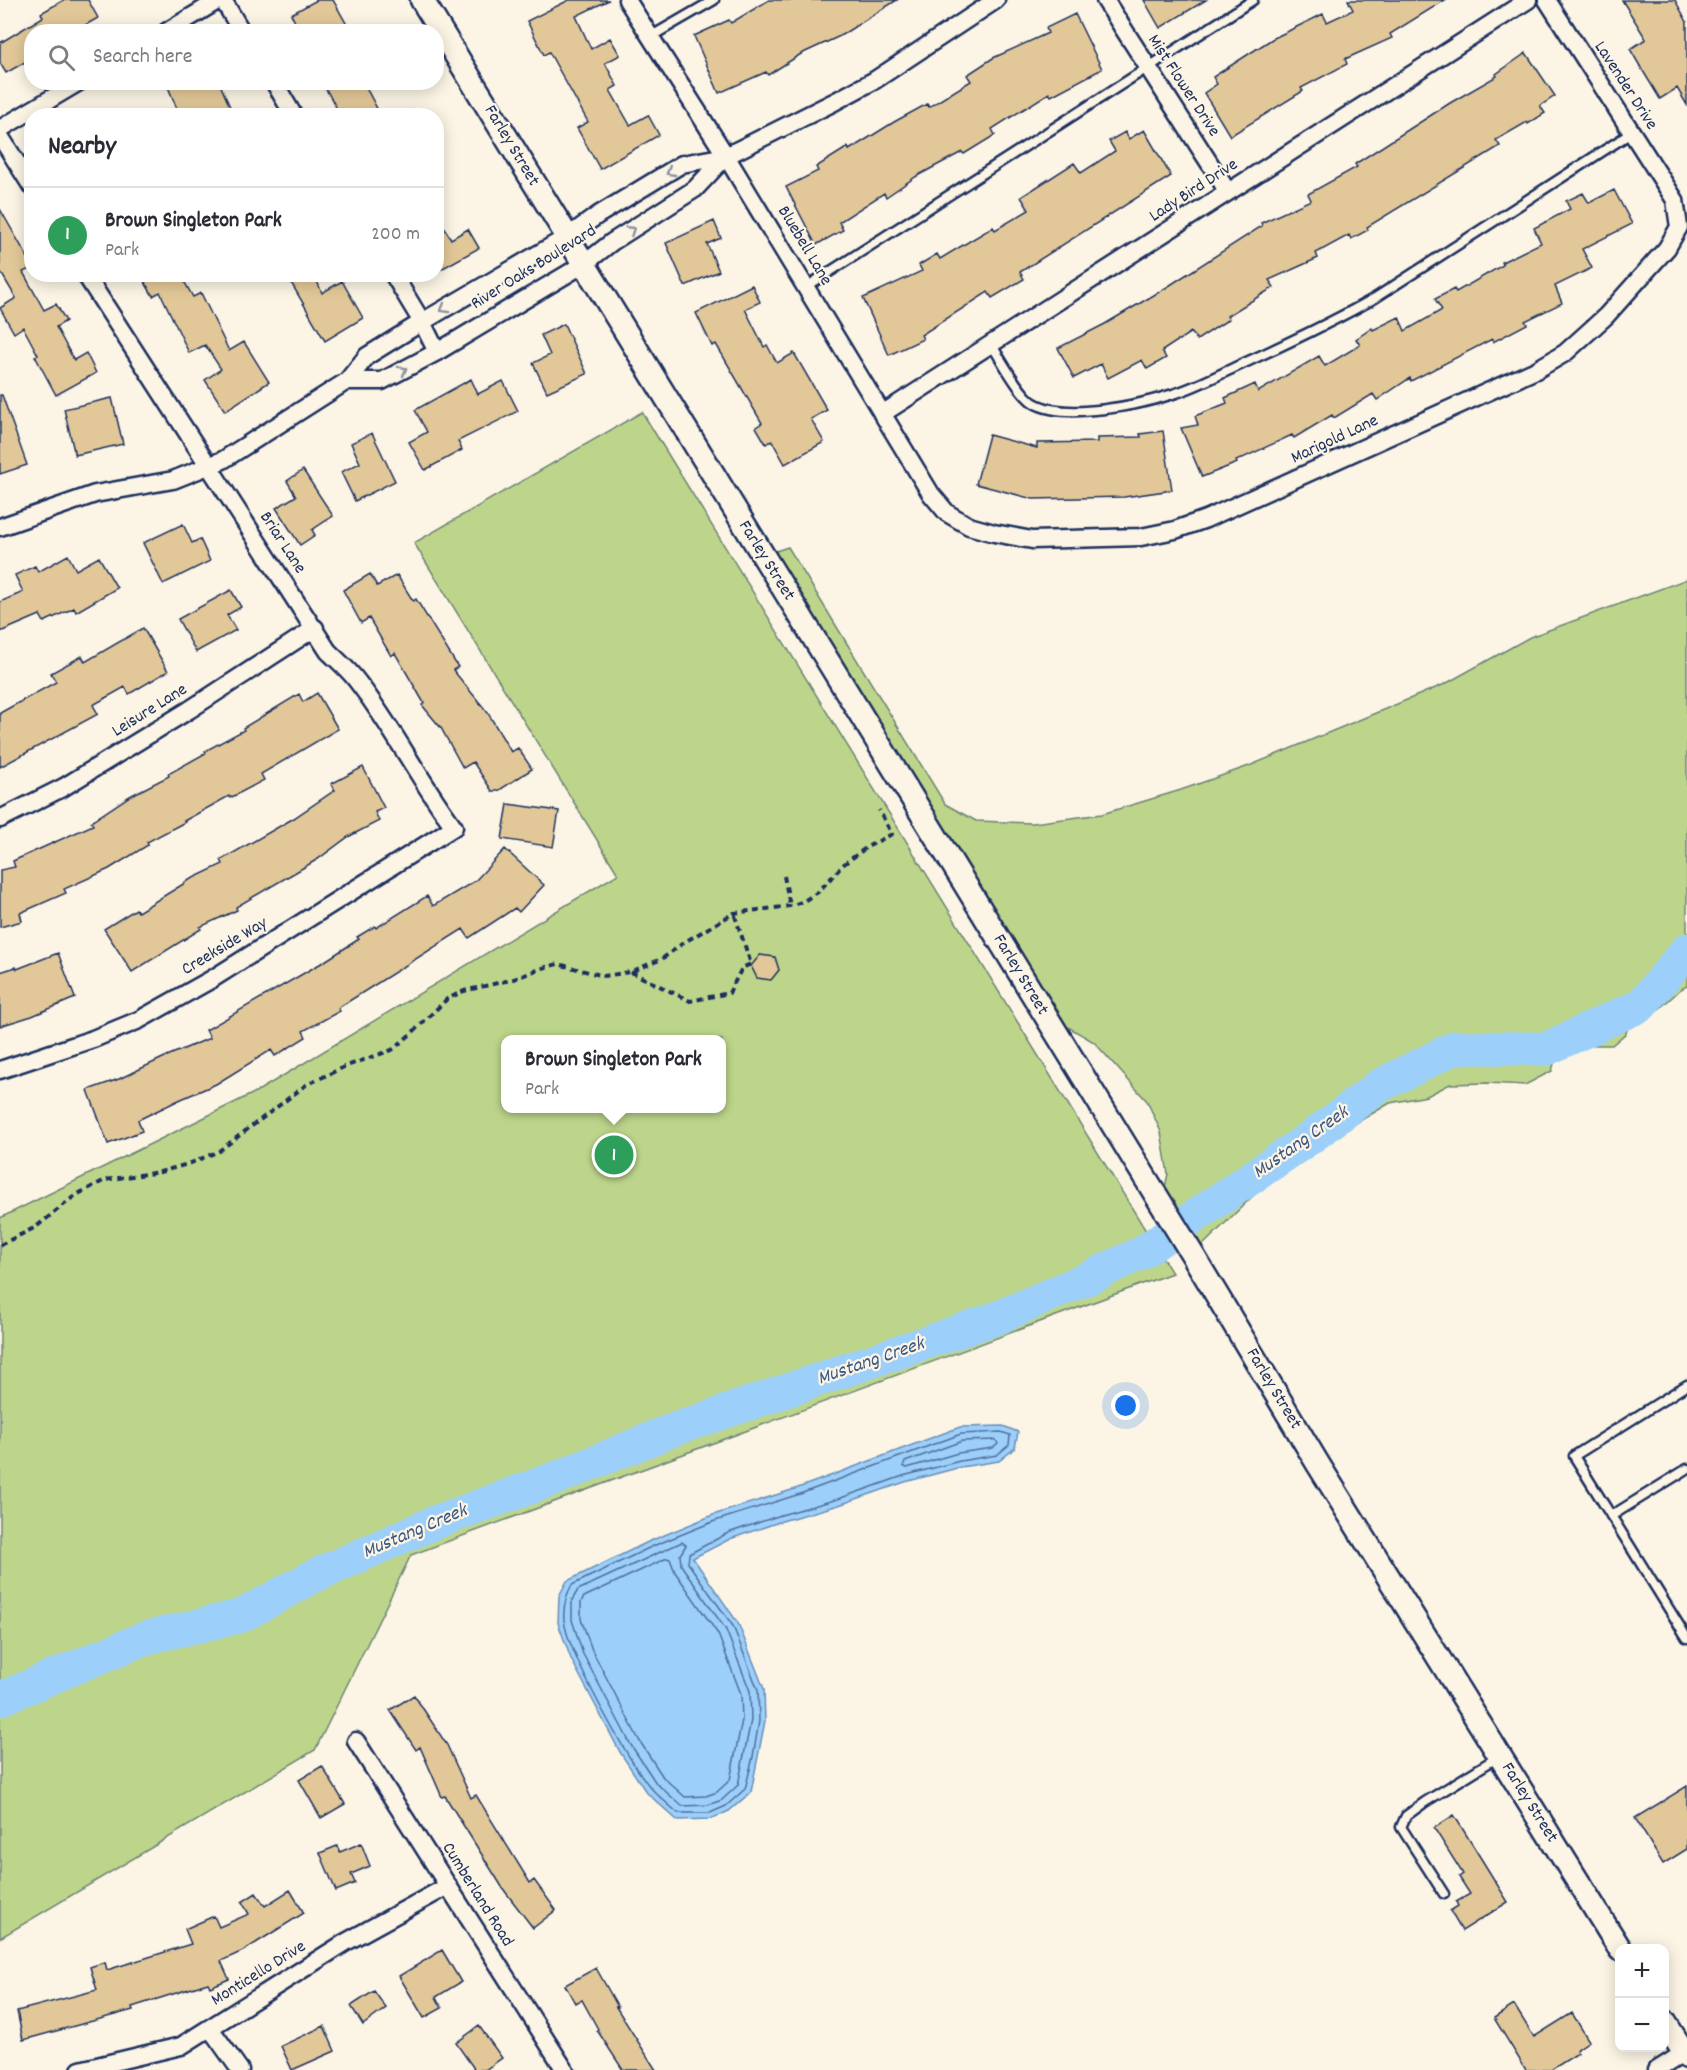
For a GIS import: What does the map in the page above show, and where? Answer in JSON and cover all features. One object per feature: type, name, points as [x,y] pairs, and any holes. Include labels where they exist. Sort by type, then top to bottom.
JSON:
[{"type":"street","points":[[180,24],[221,0],[237,24]]},
{"type":"street","name":"Farley Street","points":[[422,0],[437,24]]},
{"type":"street","name":"Bluebell Lane","points":[[627,0],[726,156],[931,494],[947,513]]},
{"type":"street","name":"River Oaks Boulevard","points":[[0,527],[95,494],[173,480],[223,460],[347,381],[367,356],[567,237],[598,215],[682,164],[726,156],[834,102],[874,80],[996,0]]},
{"type":"street","name":"Mist Flower Drive","points":[[1105,0],[1228,192]]},
{"type":"street","name":"Lady Bird Drive","points":[[882,414],[1528,0]]},
{"type":"street","name":"Lavender Drive","points":[[1547,0],[1675,200],[1679,227]]},
{"type":"street","name":"Farley Street","points":[[444,36],[1194,1257],[1318,1464],[1617,1944]]},
{"type":"street","points":[[35,108],[66,90]]},
{"type":"street","points":[[279,90],[289,108]]},
{"type":"street","points":[[0,129],[24,115]]},
{"type":"street","points":[[0,136],[24,174]]},
{"type":"street","name":"River Oaks Boulevard","points":[[347,381],[382,381],[436,352],[584,264],[612,242],[695,189],[726,156]]},
{"type":"street","name":"Marigold Lane","points":[[947,513],[969,526],[1032,540],[1141,537],[1175,530],[1206,519],[1536,370],[1565,353],[1606,316],[1667,248],[1679,227]]},
{"type":"street","name":"Briar Lane","points":[[90,282],[328,651],[356,679],[454,827]]},
{"type":"street","points":[[398,282],[422,322],[436,352]]},
{"type":"street","name":"Leisure Lane","points":[[0,819],[64,787],[189,710],[315,628]]},
{"type":"street","name":"Creekside Way","points":[[0,1070],[83,1043],[139,1020],[212,979],[454,827]]},
{"type":"street","name":"Cumberland Road","points":[[356,1741],[565,2070]]},
{"type":"street","name":"Monticello Drive","points":[[80,2070],[181,2046],[346,1942],[448,1886]]},
{"type":"street","points":[[1657,2070],[1686,2054],[1669,2027]]},
{"type":"street","points":[[210,2028],[240,2070]]},
{"type":"lane","points":[[650,37],[714,0]]},
{"type":"lane","points":[[806,287],[1253,0]]},
{"type":"lane","points":[[991,344],[1023,393],[1034,403],[1051,408],[1070,411],[1106,410],[1175,394],[1334,322],[1631,133]]},
{"type":"lane","points":[[1687,1385],[1574,1456],[1687,1638]]},
{"type":"lane","points":[[1611,1516],[1687,1469]]},
{"type":"lane","points":[[1444,1893],[1401,1827],[1406,1816],[1425,1802],[1500,1756]]},
{"type":"path","points":[[0,1245],[36,1227],[76,1195],[105,1180],[160,1172],[191,1163],[219,1151],[306,1085],[344,1067],[392,1050],[447,999],[464,991],[514,979],[558,964],[604,976],[630,972],[662,959],[683,943],[734,913],[790,906],[804,901],[818,892],[844,864],[867,847],[892,834],[879,810]]},
{"type":"path","points":[[784,876],[790,906]]},
{"type":"path","points":[[630,972],[690,1001],[729,993],[742,968],[751,964],[734,913]]},
{"type":"green space","points":[[642,412],[1172,1273],[411,1555],[315,1750],[0,1938],[0,1218],[256,1092],[618,874],[414,543]]},
{"type":"green space","points":[[788,547],[945,804],[976,821],[1033,823],[1102,814],[1181,790],[1249,766],[1445,684],[1530,637],[1687,579],[1687,986],[1659,1009],[1632,1016],[1626,1033],[1612,1045],[1593,1045],[1576,1028],[1561,1038],[1552,1071],[1525,1085],[1450,1084],[1427,1096],[1390,1103],[1348,1128],[1305,1134],[1264,1185],[1201,1247],[1186,1216],[1164,1191],[1168,1174],[1161,1132],[1147,1101],[1094,1042],[1056,1020],[773,552]]},
{"type":"water","points":[[1003,1426],[1018,1432],[1015,1448],[999,1461],[961,1467],[905,1482],[730,1539],[693,1558],[738,1623],[764,1689],[765,1721],[751,1792],[729,1811],[711,1819],[677,1820],[646,1792],[620,1752],[571,1659],[558,1623],[559,1596],[567,1581],[650,1541],[713,1515],[798,1488],[960,1427]]},
{"type":"building","points":[[64,0],[88,0],[98,18],[87,24],[31,24],[43,17],[41,13]]},
{"type":"building","points":[[317,0],[333,0],[346,24],[296,24],[291,14]]},
{"type":"building","points":[[569,0],[609,0],[576,16],[591,49],[610,38],[620,55],[605,63],[617,86],[610,90],[630,125],[648,115],[659,135],[600,169],[577,128],[588,122],[549,52],[544,55],[527,21]]},
{"type":"building","points":[[769,0],[897,0],[840,36],[801,54],[768,75],[766,72],[719,93],[694,36],[729,20],[731,23]]},
{"type":"building","points":[[1144,0],[1206,0],[1160,28]]},
{"type":"building","points":[[1348,0],[1445,0],[1390,34],[1392,38],[1345,59],[1347,64],[1301,88],[1303,91],[1230,136],[1204,93],[1217,84],[1213,77],[1272,39],[1323,14],[1327,22],[1353,10]]},
{"type":"building","points":[[1622,0],[1675,0],[1687,22],[1687,105],[1677,88],[1660,99],[1630,49],[1646,39]]},
{"type":"building","points":[[1075,14],[1102,69],[1051,96],[1049,93],[992,129],[995,135],[964,154],[962,152],[917,176],[886,197],[884,193],[839,222],[843,230],[816,245],[786,187],[818,171],[816,167],[848,147],[849,150],[927,104],[929,107],[971,81],[967,75],[993,58],[1048,33],[1046,28]]},
{"type":"building","points":[[24,28],[24,63],[6,73],[0,63],[0,43]]},
{"type":"building","points":[[1526,53],[1555,96],[1540,106],[1545,113],[1496,140],[1500,146],[1367,227],[1368,230],[1351,239],[1349,235],[1316,253],[1318,258],[1269,280],[1274,287],[1227,316],[1229,319],[1197,340],[1191,332],[1162,351],[1166,358],[1147,369],[1142,360],[1108,378],[1101,364],[1074,378],[1058,348],[1105,324],[1164,289],[1262,226],[1261,223],[1311,200],[1308,194],[1357,167],[1355,164],[1450,103],[1497,76],[1496,74]]},
{"type":"building","points":[[169,90],[223,90],[230,108],[177,108]]},
{"type":"building","points":[[326,90],[367,90],[377,108],[337,108]]},
{"type":"building","points":[[1144,130],[1171,176],[1020,272],[1024,279],[992,298],[988,292],[921,335],[923,339],[889,355],[863,298],[922,271],[919,265],[937,254],[940,259],[993,227],[995,230],[1029,210],[1021,197],[1074,163],[1081,173],[1115,151],[1109,141],[1125,132],[1129,139]]},
{"type":"building","points":[[1614,190],[1632,224],[1582,249],[1592,268],[1555,286],[1562,303],[1525,321],[1527,324],[1493,342],[1492,339],[1411,381],[1410,378],[1377,400],[1373,394],[1334,418],[1332,415],[1294,438],[1292,435],[1236,461],[1237,463],[1202,477],[1181,428],[1198,425],[1195,416],[1227,403],[1225,398],[1255,384],[1258,392],[1319,356],[1325,366],[1360,345],[1356,339],[1372,328],[1373,330],[1399,317],[1405,331],[1442,310],[1435,299],[1454,289],[1456,292],[1503,265],[1502,262],[1541,243],[1534,228],[1570,209],[1566,201],[1583,193],[1589,203]]},
{"type":"building","points":[[0,209],[24,251],[24,282],[29,282],[44,310],[56,304],[66,321],[56,327],[74,360],[86,353],[96,373],[56,395],[35,356],[38,355],[23,327],[14,333],[0,308],[16,298],[0,271]]},
{"type":"building","points":[[714,221],[721,238],[707,244],[719,271],[685,286],[666,243]]},
{"type":"building","points":[[444,227],[451,239],[468,229],[479,248],[444,268]]},
{"type":"building","points":[[145,282],[185,282],[193,297],[201,293],[229,351],[244,342],[269,382],[225,411],[205,380],[221,369],[205,345],[189,353],[160,292],[153,296]]},
{"type":"building","points":[[291,282],[317,282],[322,293],[343,282],[363,318],[325,341]]},
{"type":"building","points":[[752,285],[760,302],[745,309],[764,347],[767,345],[777,363],[794,353],[827,410],[811,419],[824,442],[785,464],[772,441],[766,444],[756,427],[762,423],[716,344],[712,346],[696,313]]},
{"type":"building","points":[[564,324],[587,374],[547,392],[533,363],[550,355],[541,335]]},
{"type":"building","points":[[471,379],[478,394],[503,381],[518,411],[458,441],[462,450],[425,470],[409,442],[427,432],[415,410]]},
{"type":"building","points":[[0,395],[2,395],[27,465],[0,474]]},
{"type":"building","points":[[112,398],[123,444],[75,455],[64,409]]},
{"type":"building","points":[[1163,431],[1172,490],[1124,497],[1033,499],[976,484],[989,435],[1037,448],[1037,443],[1097,442],[1097,438],[1141,437],[1140,434]]},
{"type":"building","points":[[372,433],[395,481],[355,501],[341,472],[360,463],[351,443]]},
{"type":"building","points":[[303,470],[333,516],[312,530],[315,535],[300,545],[276,508],[296,496],[287,481]]},
{"type":"building","points":[[183,524],[192,543],[200,539],[210,561],[163,584],[143,543]]},
{"type":"building","points":[[68,555],[76,570],[99,557],[117,588],[76,612],[74,608],[44,622],[40,615],[0,632],[0,602],[23,592],[15,575],[35,566],[38,572]]},
{"type":"building","points":[[370,574],[377,586],[397,575],[413,601],[416,599],[458,667],[453,670],[488,713],[511,752],[518,748],[532,769],[498,791],[492,791],[473,762],[463,768],[441,728],[422,705],[424,703],[395,653],[391,656],[369,618],[361,623],[343,590]]},
{"type":"building","points":[[231,590],[241,607],[227,615],[236,630],[196,652],[178,619]]},
{"type":"building","points":[[143,628],[168,671],[129,694],[125,687],[93,705],[98,714],[0,767],[0,713],[56,682],[51,673],[82,656],[85,662]]},
{"type":"building","points":[[317,693],[338,729],[261,774],[264,780],[230,798],[229,796],[147,842],[148,845],[109,869],[64,889],[66,893],[20,913],[22,921],[0,927],[0,870],[15,867],[13,861],[93,825],[91,822],[130,796],[169,776],[168,774],[244,730],[243,728],[299,694],[303,702]]},
{"type":"building","points":[[363,767],[384,808],[375,812],[379,821],[348,837],[318,859],[236,907],[237,910],[200,927],[201,929],[132,972],[104,929],[136,909],[138,912],[185,882],[223,864],[221,860],[294,818],[335,790],[331,784]]},
{"type":"building","points":[[508,804],[559,811],[553,847],[502,839]]},
{"type":"building","points":[[505,849],[544,885],[519,912],[515,908],[469,938],[463,929],[338,1008],[340,1011],[303,1031],[306,1037],[275,1056],[271,1050],[216,1084],[138,1120],[142,1131],[108,1144],[88,1090],[119,1079],[210,1038],[206,1030],[325,961],[375,926],[376,928],[427,896],[433,906],[475,881]]},
{"type":"building","points":[[58,953],[75,998],[32,1016],[0,1026],[0,972],[16,967],[17,969]]},
{"type":"building","points":[[760,955],[775,957],[779,970],[771,980],[757,978],[751,966]]},
{"type":"building","points":[[414,1695],[447,1745],[471,1798],[476,1795],[530,1883],[534,1880],[556,1910],[533,1928],[504,1890],[445,1796],[442,1797],[420,1747],[416,1750],[390,1710]]},
{"type":"building","points":[[322,1766],[345,1804],[321,1818],[299,1780]]},
{"type":"building","points":[[1687,1786],[1687,1849],[1663,1864],[1635,1818]]},
{"type":"building","points":[[1454,1815],[1508,1902],[1462,1931],[1450,1911],[1458,1906],[1456,1902],[1470,1894],[1459,1877],[1463,1874],[1434,1828]]},
{"type":"building","points":[[361,1843],[370,1866],[351,1874],[355,1883],[336,1891],[320,1853],[337,1846],[340,1852]]},
{"type":"building","points":[[290,1890],[304,1913],[243,1951],[221,1961],[229,1979],[210,1987],[208,1983],[132,2007],[133,2010],[23,2040],[17,2011],[97,1990],[90,1967],[105,1962],[107,1970],[191,1944],[185,1929],[214,1916],[219,1927],[249,1914],[242,1902],[256,1893],[265,1906]]},
{"type":"building","points":[[442,1950],[461,1982],[436,1997],[442,2008],[424,2018],[399,1976]]},
{"type":"building","points":[[596,1968],[618,2007],[616,2007],[656,2070],[623,2070],[597,2030],[582,2000],[575,2003],[565,1985]]},
{"type":"building","points":[[374,1991],[386,2008],[363,2025],[351,2006]]},
{"type":"building","points":[[1514,2005],[1534,2037],[1572,2013],[1589,2041],[1576,2050],[1578,2053],[1551,2070],[1526,2070],[1494,2018]]},
{"type":"building","points":[[324,2026],[335,2051],[292,2070],[281,2046]]},
{"type":"building","points":[[479,2026],[502,2058],[485,2070],[475,2070],[456,2043]]},
{"type":"waterway","name":"Mustang Creek","points":[[0,1699],[145,1638],[241,1616],[312,1577],[433,1523],[559,1477],[667,1432],[997,1318],[1084,1280],[1141,1253],[1314,1135],[1379,1086],[1456,1047],[1546,1049],[1641,1005],[1687,950]]},
{"type":"place","name":"Brown Singleton Park","points":[[614,1155]]}]
